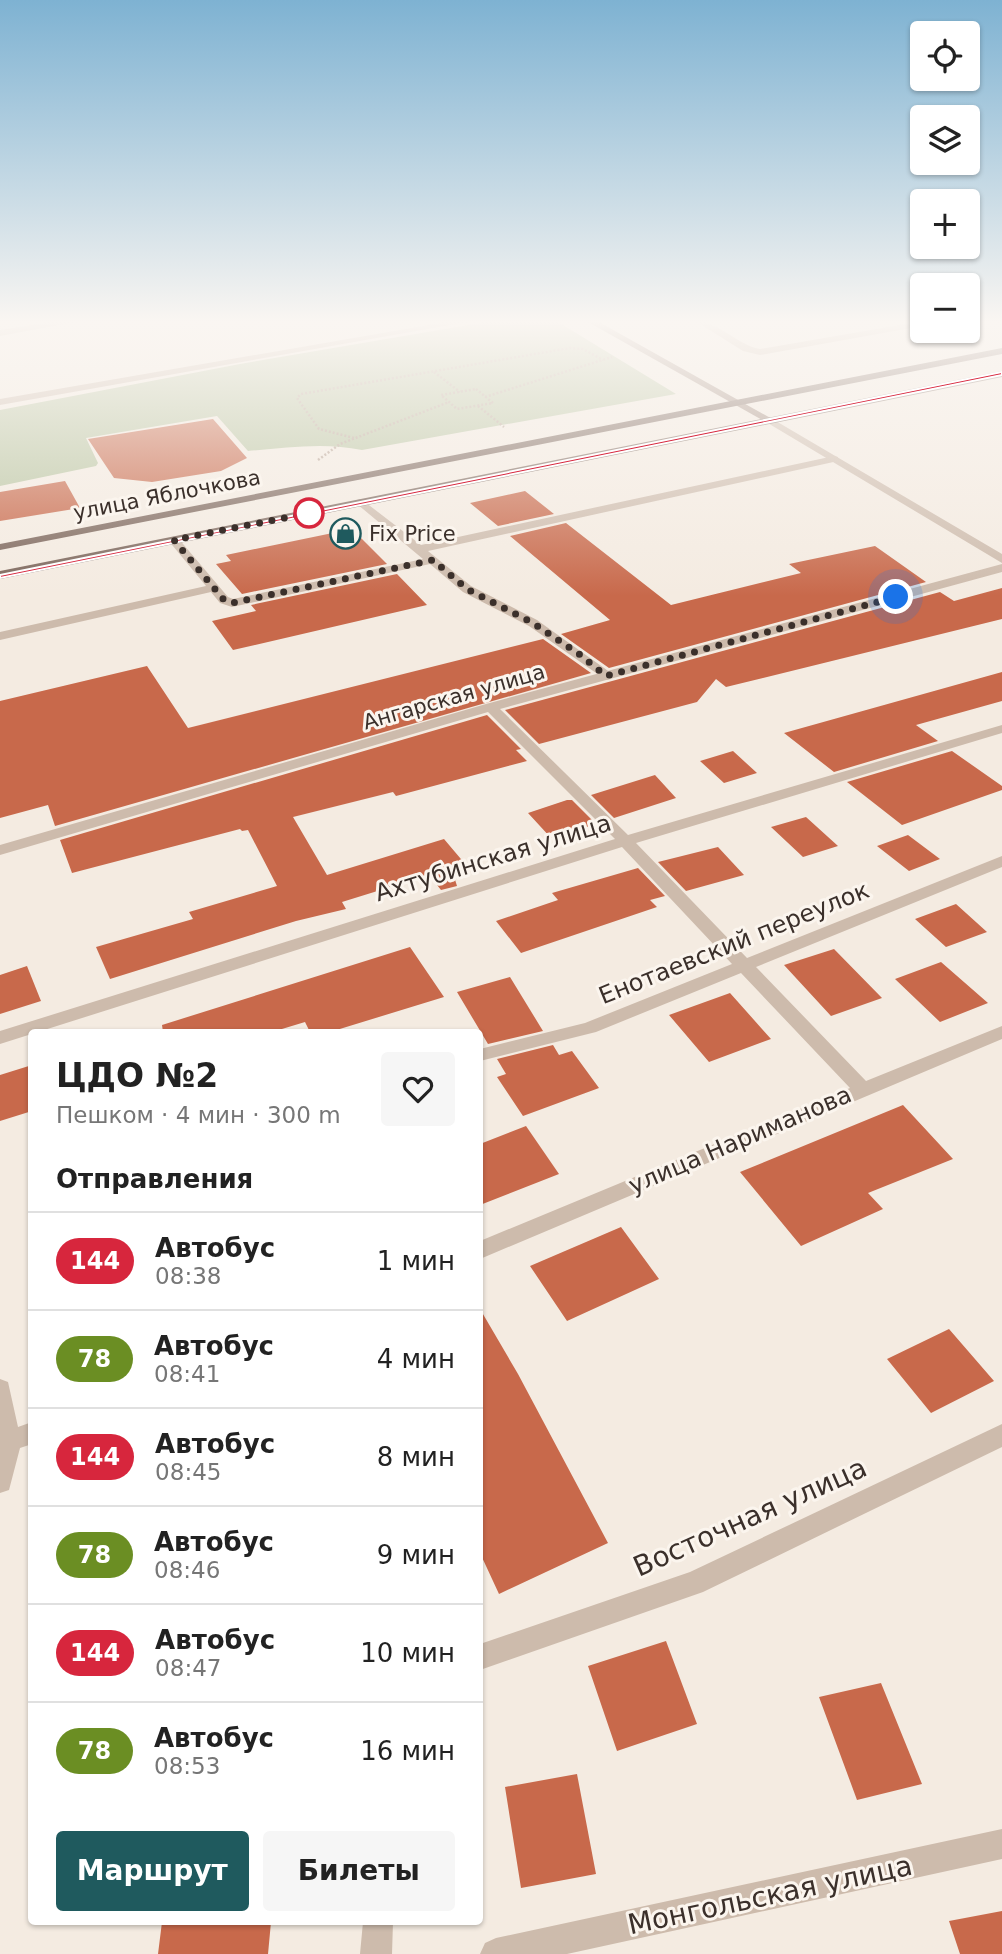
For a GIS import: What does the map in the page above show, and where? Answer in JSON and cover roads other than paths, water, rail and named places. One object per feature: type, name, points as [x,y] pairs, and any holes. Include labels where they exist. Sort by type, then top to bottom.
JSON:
[{"type":"main road","name":"улица Яблочкова","points":[[0,547],[679,413]]},
{"type":"main road","points":[[757,413],[769,420]]},
{"type":"main road","name":"улица Яблочкова","points":[[0,575],[804,413]]},
{"type":"street","points":[[769,420],[1002,559]]},
{"type":"street","points":[[420,549],[834,459]]},
{"type":"street","points":[[360,502],[467,589],[533,623],[606,676]]},
{"type":"street","points":[[174,540],[224,600],[232,603],[433,560]]},
{"type":"street","name":"Ангарская улица","points":[[0,850],[491,707],[1002,568]]},
{"type":"street","points":[[0,636],[214,588]]},
{"type":"street","points":[[491,707],[626,841],[862,1089]]},
{"type":"street","name":"Ахтубинская улица","points":[[29,1029],[626,841],[1002,729]]},
{"type":"street","name":"Енотаевский переулок","points":[[483,1054],[590,1028],[1002,862]]},
{"type":"street","name":"Ахтубинская улица","points":[[0,1038],[28,1029]]},
{"type":"street","name":"улица Нариманова","points":[[483,1249],[1002,1032]]},
{"type":"street","points":[[0,1389],[4,1443],[0,1482]]},
{"type":"street","points":[[4,1443],[28,1434]]},
{"type":"street","name":"Восточная улица","points":[[483,1656],[694,1583],[1002,1435]]},
{"type":"street","name":"Монгольская улица","points":[[496,1954],[1002,1844]]},
{"type":"street","points":[[376,1954],[378,1925]]},
{"type":"place","name":"Fix Price","points":[[346,534]]}]
